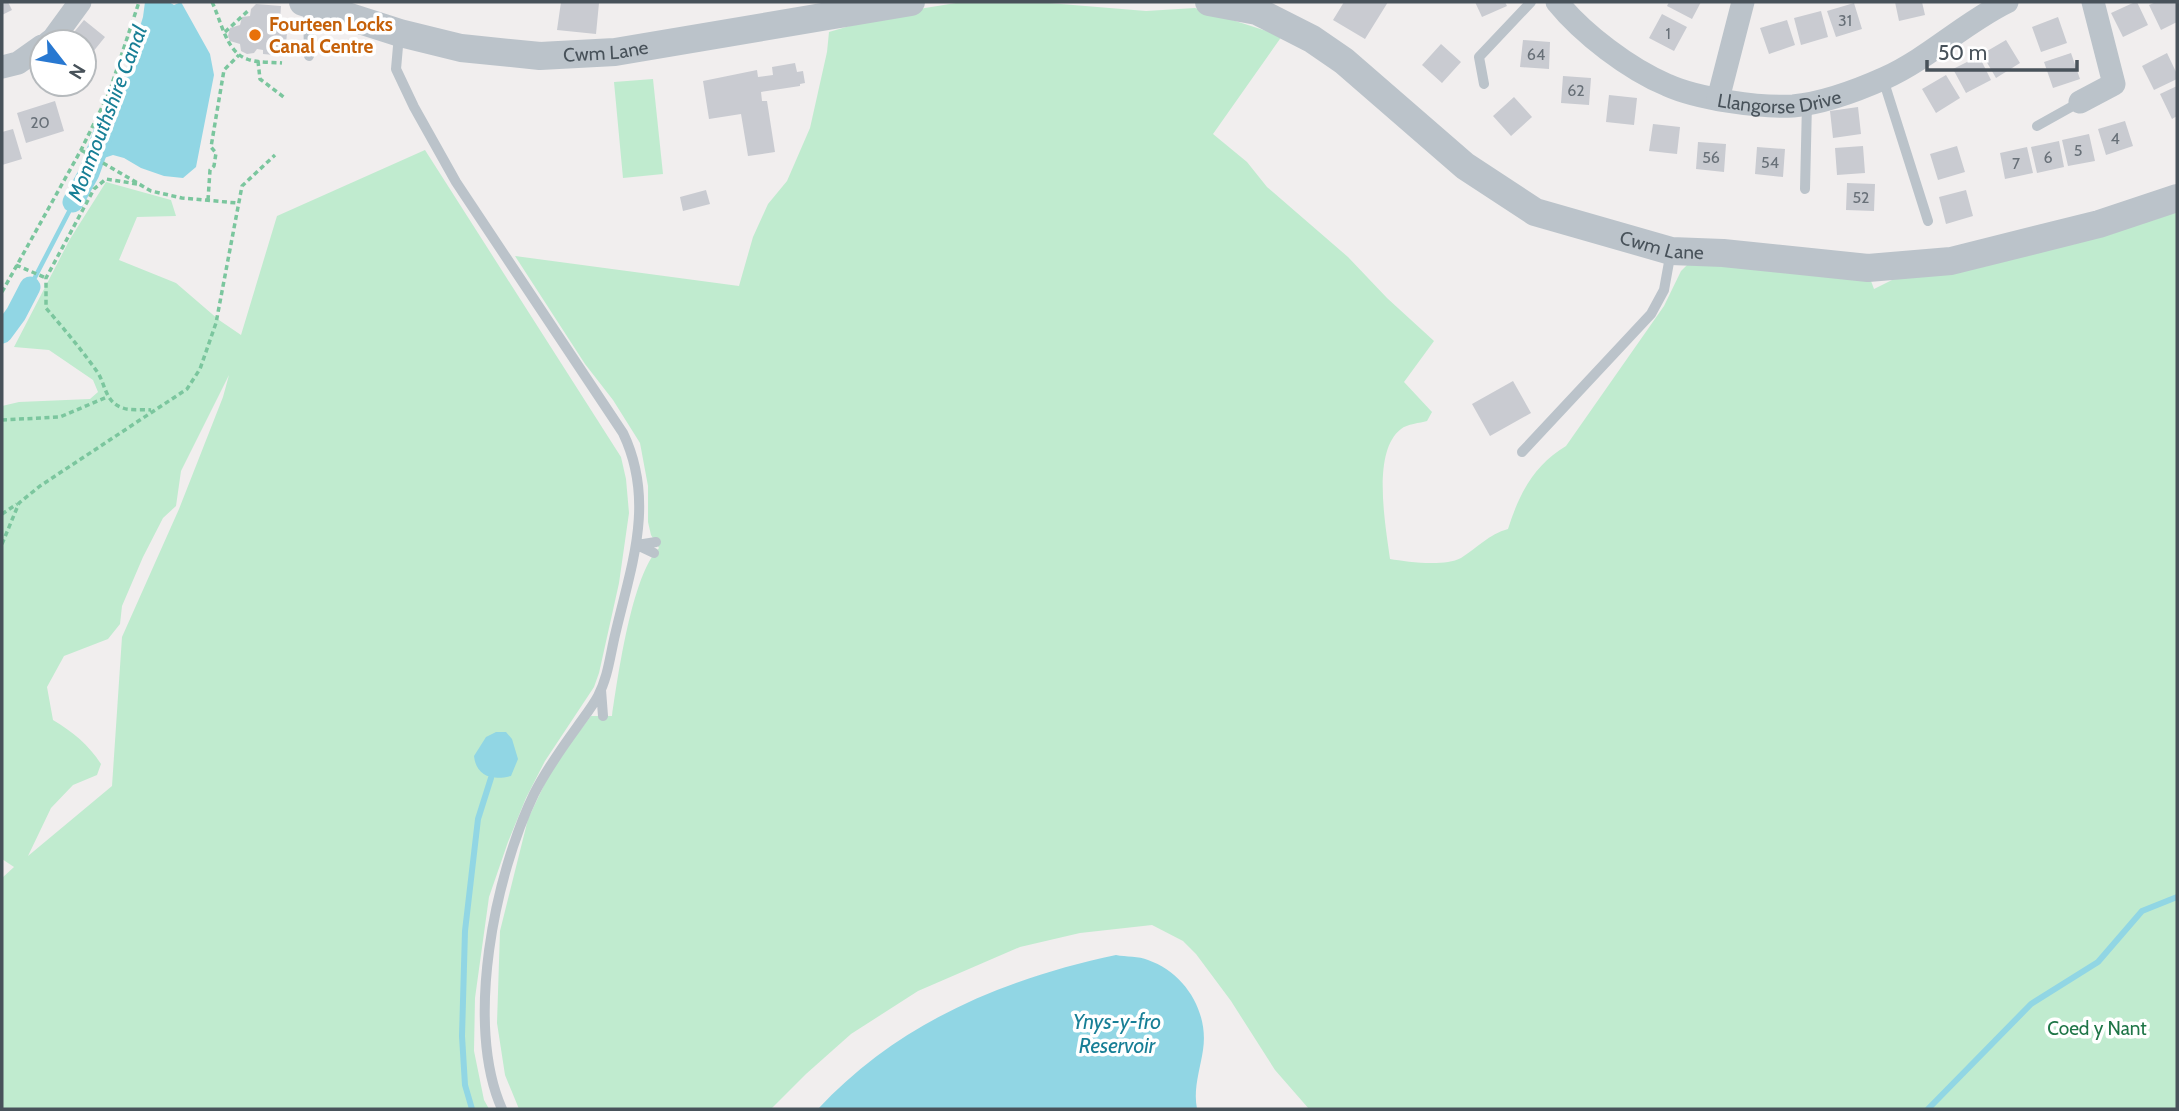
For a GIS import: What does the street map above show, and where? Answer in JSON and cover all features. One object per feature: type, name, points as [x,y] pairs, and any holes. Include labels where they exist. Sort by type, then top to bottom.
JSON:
[{"type":"street","points":[[61,28],[80,2]]},
{"type":"street","name":"Cwm Lane","points":[[305,3],[400,33],[461,48],[540,56],[615,52],[911,2]]},
{"type":"street","name":"Cwm Lane","points":[[1209,2],[1257,11],[1312,39],[1344,61],[1465,166],[1535,212],[1671,251],[1723,253],[1868,268],[1951,261],[2099,224],[2177,198]]},
{"type":"street","name":"Llangorse Drive","points":[[1557,2],[1594,38],[1633,66],[1668,86],[1718,99],[1768,106],[1833,98],[1883,79],[1946,41],[1991,5]]},
{"type":"street","points":[[1718,99],[1742,2]]},
{"type":"street","points":[[2080,102],[2114,84],[2093,2]]},
{"type":"street","points":[[2,67],[18,63],[28,56]]},
{"type":"lane","points":[[1484,84],[1479,57],[1531,2]]},
{"type":"lane","points":[[305,3],[309,56]]},
{"type":"lane","points":[[400,33],[396,69],[414,107],[456,182],[623,433],[636,466],[638,485],[640,513],[637,545],[619,603],[609,668],[598,696],[553,761],[534,795],[519,831],[499,895],[488,966],[485,1026],[486,1056],[502,1109]]},
{"type":"lane","points":[[1883,79],[1928,221]]},
{"type":"lane","points":[[2037,126],[2080,102]]},
{"type":"lane","points":[[1805,190],[1807,103]]},
{"type":"lane","points":[[1522,452],[1651,314],[1664,290],[1671,251]]},
{"type":"lane","points":[[637,545],[655,547]]},
{"type":"lane","points":[[601,687],[603,716]]},
{"type":"path","points":[[2,292],[109,93],[139,2]]},
{"type":"path","points":[[212,2],[226,39],[239,55],[248,60],[282,63]]},
{"type":"path","points":[[225,32],[250,9]]},
{"type":"path","points":[[208,200],[210,170],[214,166],[216,153],[211,147],[224,69],[239,55]]},
{"type":"path","points":[[258,61],[260,79],[285,98]]},
{"type":"path","points":[[80,150],[150,191],[199,200],[237,203]]},
{"type":"path","points":[[2,514],[187,389],[200,369],[215,323],[242,186],[275,155]]},
{"type":"path","points":[[137,184],[106,179],[94,189],[46,278],[46,308],[83,351],[98,374],[107,397],[123,409],[153,410]]},
{"type":"path","points":[[16,265],[46,278]]},
{"type":"path","points":[[2,420],[61,417],[107,397]]},
{"type":"path","points":[[2,544],[19,503]]},
{"type":"green space","name":"Coed y Nant","points":[[956,3],[1049,3],[1146,11],[1195,8],[1282,36],[1213,134],[1247,162],[1267,187],[1348,257],[1434,341],[1404,382],[1432,412],[1427,421],[1401,429],[1392,440],[1386,455],[1383,491],[1390,559],[1426,563],[1454,561],[1495,534],[1508,529],[1529,481],[1545,462],[1566,446],[1664,306],[1681,271],[1691,261],[1871,281],[1874,289],[1902,275],[2177,206],[2177,1109],[1309,1109],[1275,1070],[1231,1001],[1196,954],[1183,941],[1152,925],[1080,933],[1020,947],[918,991],[851,1034],[771,1109],[519,1109],[505,1075],[497,1023],[500,931],[528,819],[554,764],[591,716],[612,716],[622,652],[634,602],[649,561],[659,548],[651,535],[648,522],[648,486],[640,443],[515,256],[739,286],[753,237],[768,204],[787,181],[810,128],[829,32],[894,13]]},
{"type":"green space","points":[[653,79],[663,174],[623,178],[614,82]]},
{"type":"green space","points":[[425,150],[621,457],[629,513],[619,583],[599,673],[594,687],[545,761],[526,798],[489,897],[475,998],[474,1051],[484,1100],[489,1109],[2,1109],[2,878],[14,867],[2,859],[2,406],[19,402],[90,399],[98,392],[93,380],[49,350],[14,347],[70,239],[106,182],[171,200],[176,216],[137,217],[119,260],[176,283],[241,335],[277,216]],"holes":[[[229,375],[179,509],[122,637],[112,786],[28,856],[51,808],[73,785],[97,775],[101,764],[80,739],[53,720],[47,687],[64,656],[108,639],[120,624],[122,606],[143,557],[163,518],[176,506],[181,471]]]},
{"type":"water","points":[[145,2],[169,2],[174,5],[181,2],[210,54],[214,75],[196,167],[183,178],[164,176],[141,168],[124,158],[113,155],[104,158],[94,152],[131,56]]},
{"type":"water","points":[[85,176],[89,178],[19,313],[15,311]]},
{"type":"water","points":[[496,732],[506,732],[512,739],[518,759],[511,776],[491,777],[482,772],[475,763],[474,756],[486,737]]},
{"type":"water","name":"Ynys-y-fro Reservoir","points":[[1116,955],[1144,959],[1161,966],[1173,974],[1192,996],[1198,1008],[1204,1036],[1196,1087],[1197,1109],[818,1109],[882,1052],[955,1009],[1033,977]]},
{"type":"building","points":[[2,2],[8,2],[12,10],[2,15]]},
{"type":"building","points":[[561,2],[599,3],[596,34],[557,30]]},
{"type":"building","points":[[1344,2],[1388,2],[1365,39],[1333,20]]},
{"type":"building","points":[[1475,2],[1505,2],[1507,6],[1482,17]]},
{"type":"building","points":[[1669,2],[1701,2],[1692,19],[1667,6]]},
{"type":"building","points":[[1895,2],[1922,2],[1925,15],[1899,21]]},
{"type":"building","points":[[2135,2],[2148,25],[2123,37],[2111,13]]},
{"type":"building","points":[[2156,2],[2177,2],[2177,22],[2161,30],[2149,5]]},
{"type":"building","points":[[1854,3],[1862,29],[1836,37],[1827,11]]},
{"type":"building","points":[[256,4],[281,6],[280,20],[288,21],[285,56],[263,54],[263,50],[257,49],[254,53],[247,54],[241,51],[240,44],[230,41],[230,28],[240,25],[242,17],[250,16],[251,9]]},
{"type":"building","points":[[1821,11],[1828,37],[1801,45],[1794,18]]},
{"type":"building","points":[[1662,14],[1687,27],[1674,51],[1649,38]]},
{"type":"building","points":[[2058,17],[2067,43],[2041,52],[2032,27]]},
{"type":"building","points":[[84,20],[94,28],[77,28]]},
{"type":"building","points":[[1787,20],[1795,45],[1769,54],[1760,28]]},
{"type":"building","points":[[98,31],[105,37],[98,46]]},
{"type":"building","points":[[1523,40],[1550,42],[1549,69],[1520,67]]},
{"type":"building","points":[[2006,40],[2020,63],[1996,78],[1982,54]]},
{"type":"building","points":[[1441,44],[1461,62],[1442,83],[1422,65]]},
{"type":"building","points":[[2071,53],[2080,79],[2053,88],[2044,62]]},
{"type":"building","points":[[2167,53],[2177,79],[2154,90],[2142,66]]},
{"type":"building","points":[[1979,56],[1991,80],[1966,93],[1953,69]]},
{"type":"building","points":[[795,63],[797,72],[803,71],[805,83],[761,92],[762,101],[767,101],[775,152],[748,156],[741,114],[709,119],[703,81],[757,70],[758,77],[773,75],[772,67]]},
{"type":"building","points":[[1946,75],[1960,98],[1936,113],[1922,89]]},
{"type":"building","points":[[1563,76],[1591,78],[1589,105],[1561,103]]},
{"type":"building","points":[[2177,86],[2177,116],[2172,119],[2160,94]]},
{"type":"building","points":[[1609,95],[1637,98],[1634,125],[1606,122]]},
{"type":"building","points":[[1514,97],[1532,117],[1511,136],[1493,116]]},
{"type":"building","points":[[55,101],[64,131],[26,143],[17,113]]},
{"type":"building","points":[[1858,107],[1861,134],[1833,138],[1830,111]]},
{"type":"building","points":[[2125,121],[2133,146],[2106,155],[2098,129]]},
{"type":"building","points":[[1653,124],[1680,127],[1677,154],[1649,151]]},
{"type":"building","points":[[13,129],[22,159],[2,165],[2,132]]},
{"type":"building","points":[[2089,134],[2095,161],[2068,166],[2062,140]]},
{"type":"building","points":[[2059,141],[2064,167],[2037,173],[2031,147]]},
{"type":"building","points":[[1698,142],[1726,144],[1724,172],[1696,169]]},
{"type":"building","points":[[1863,146],[1865,173],[1837,175],[1835,148]]},
{"type":"building","points":[[1957,146],[1965,172],[1938,180],[1930,154]]},
{"type":"building","points":[[1757,147],[1785,149],[1783,177],[1755,174]]},
{"type":"building","points":[[2027,147],[2033,173],[2005,179],[2000,153]]},
{"type":"building","points":[[1847,183],[1875,184],[1874,211],[1846,210]]},
{"type":"building","points":[[706,190],[710,204],[683,211],[680,197]]},
{"type":"building","points":[[1966,190],[1973,216],[1946,224],[1939,197]]},
{"type":"building","points":[[1513,381],[1531,413],[1490,436],[1472,404]]},
{"type":"waterway","name":"Monmouthshire Canal","points":[[73,202],[89,173],[105,129]]},
{"type":"waterway","name":"Monmouthshire Canal","points":[[2,333],[30,287]]},
{"type":"waterway","points":[[472,1109],[465,1085],[462,1036],[465,931],[478,819],[491,778]]},
{"type":"waterway","points":[[1928,1109],[2031,1004],[2098,962],[2142,911],[2177,897]]},
{"type":"place","name":"Fourteen Locks Canal Centre","points":[[255,35]]}]
